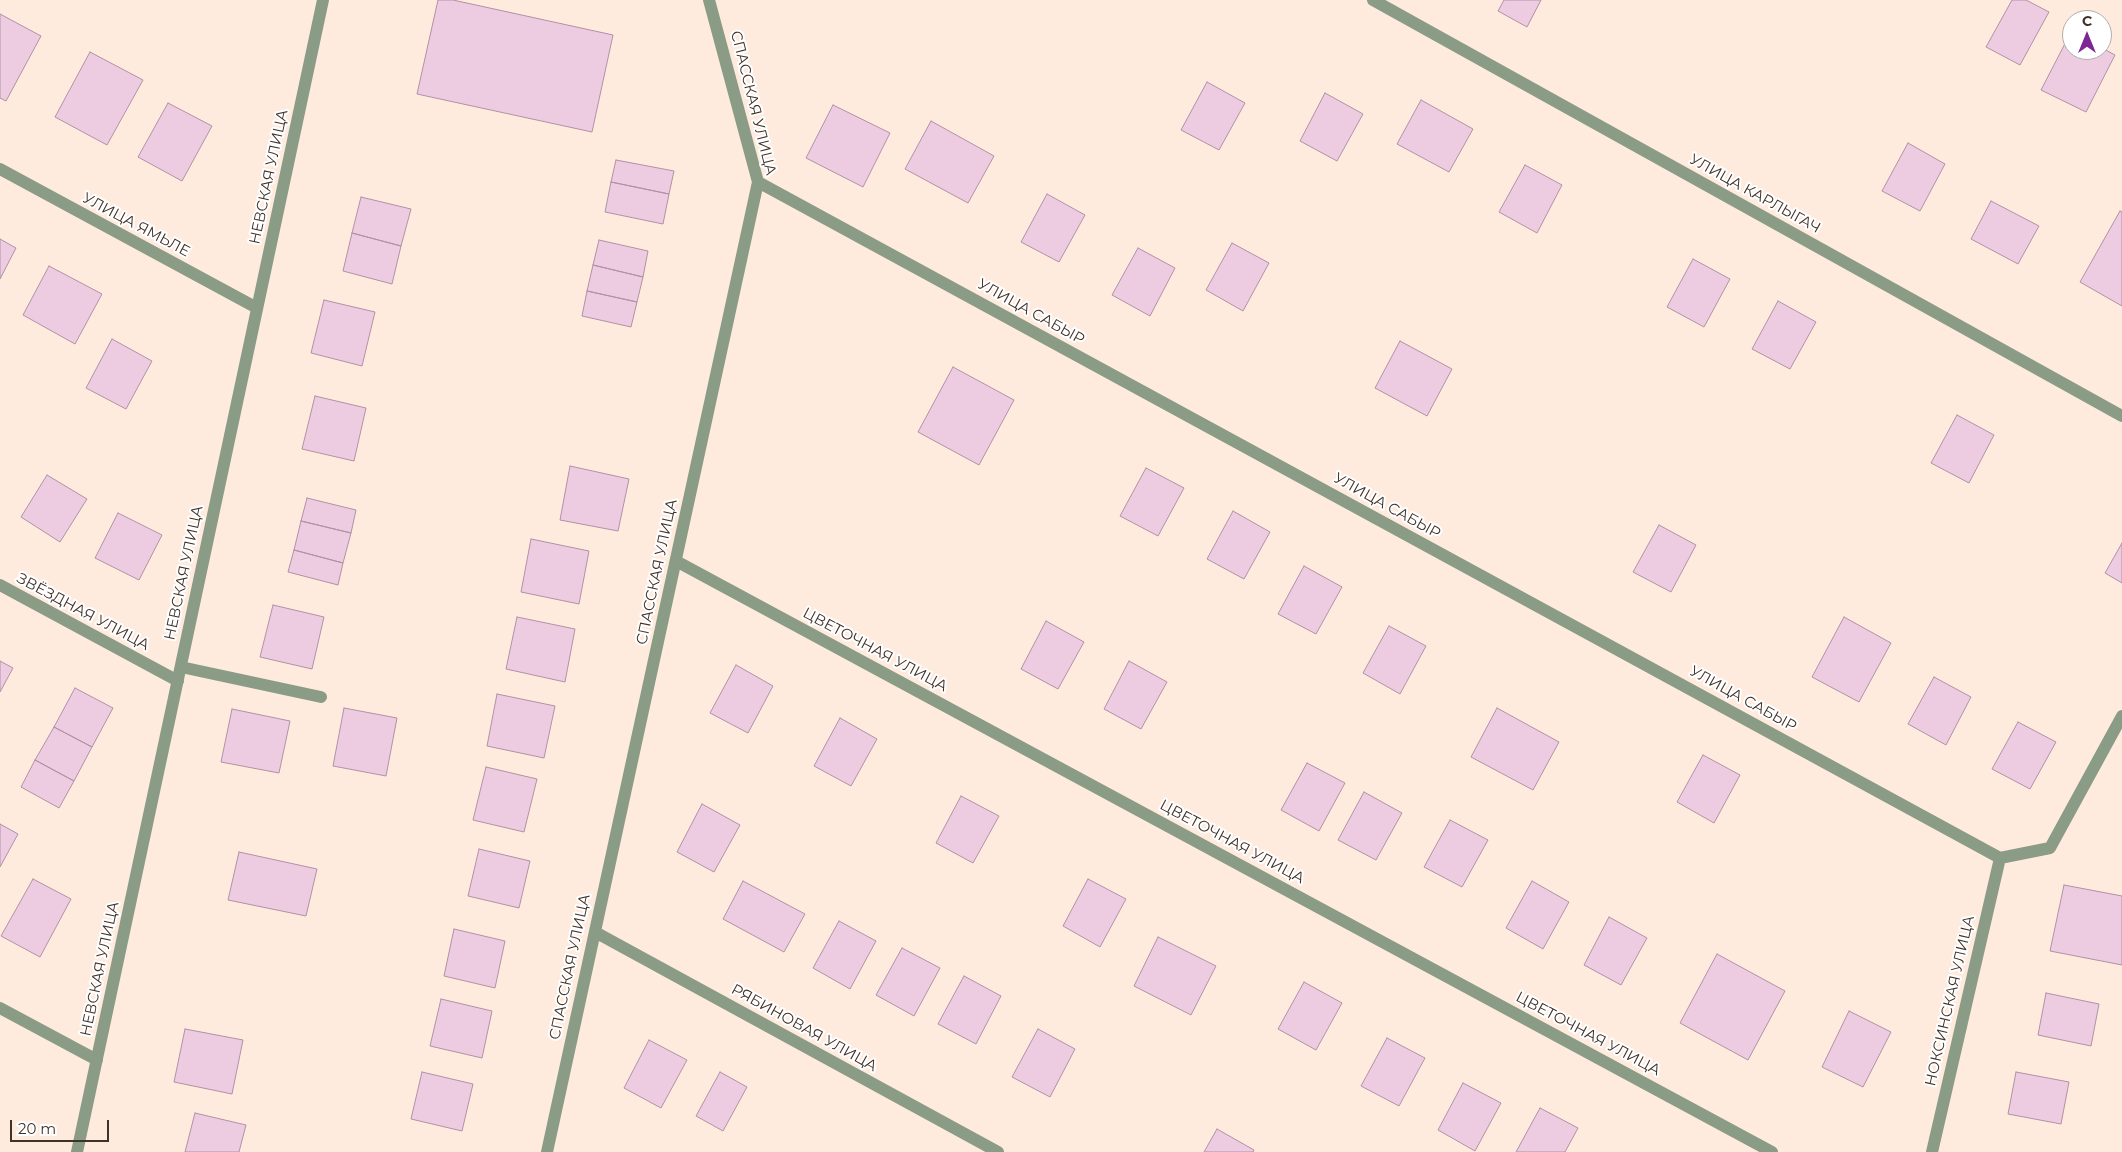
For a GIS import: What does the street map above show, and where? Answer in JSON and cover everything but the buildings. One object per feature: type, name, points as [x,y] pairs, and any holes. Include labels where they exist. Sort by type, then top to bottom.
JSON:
[{"type":"street","name":"НЕВСКАЯ УЛИЦА","points":[[77,1152],[323,0]]},
{"type":"street","name":"СПАССКАЯ УЛИЦА","points":[[547,1152],[758,182],[709,0]]},
{"type":"street","name":"УЛИЦА КАРЛЫГАЧ","points":[[1373,0],[2122,416]]},
{"type":"street","name":"УЛИЦА ЯМЬЛЕ","points":[[0,169],[257,308]]},
{"type":"street","name":"УЛИЦА САБЫР","points":[[758,182],[2000,858]]},
{"type":"street","name":"ЦВЕТОЧНАЯ УЛИЦА","points":[[676,561],[1772,1152]]},
{"type":"street","name":"ЗВЁЗДНАЯ УЛИЦА","points":[[0,585],[178,681]]},
{"type":"street","points":[[181,667],[321,698]]},
{"type":"street","points":[[2000,858],[2050,848],[2122,716]]},
{"type":"street","name":"НОКСИНСКАЯ УЛИЦА","points":[[1932,1152],[2000,858]]},
{"type":"street","name":"РЯБИНОВАЯ УЛИЦА","points":[[595,932],[998,1152]]},
{"type":"street","points":[[0,1008],[97,1060]]}]
